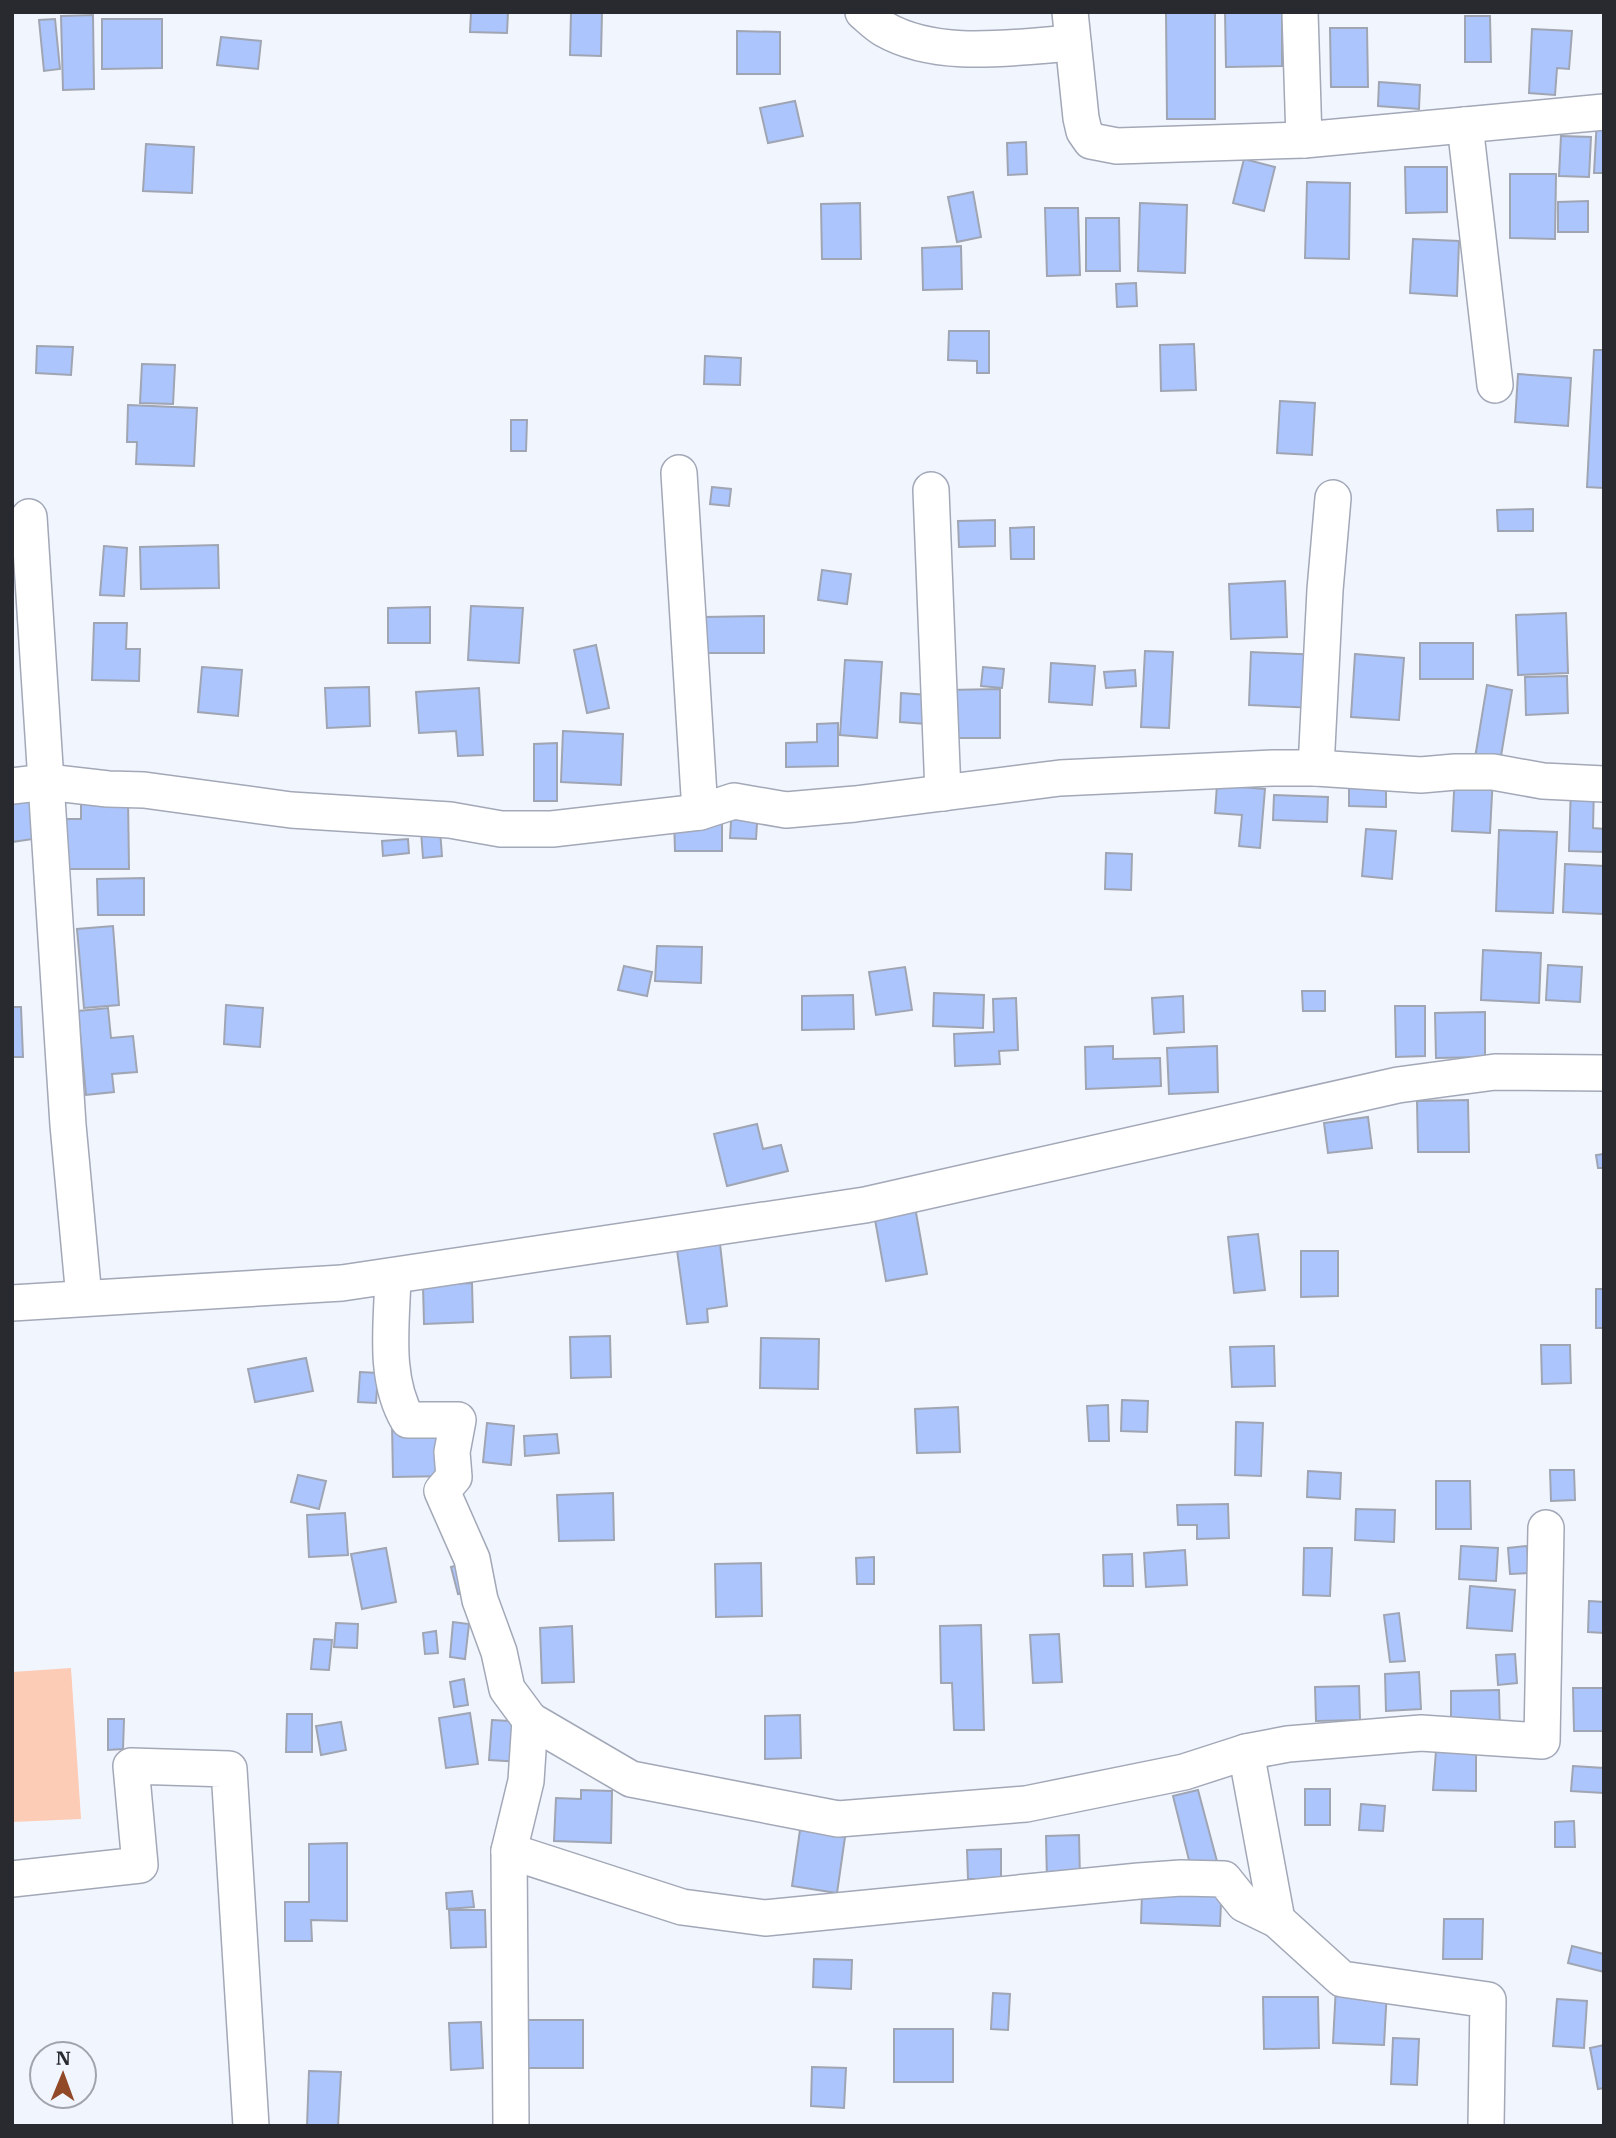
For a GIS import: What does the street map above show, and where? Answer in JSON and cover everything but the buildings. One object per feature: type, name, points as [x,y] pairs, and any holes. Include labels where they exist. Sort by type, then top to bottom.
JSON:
[{"type":"street","points":[[863,12],[884,29],[916,43],[976,50],[1071,28],[1080,118],[1084,131],[1091,141],[1117,146],[1304,140],[1604,112]]},
{"type":"street","points":[[1300,12],[1304,140]]},
{"type":"street","points":[[1465,125],[1495,385]]},
{"type":"street","points":[[678,473],[700,812]]},
{"type":"street","points":[[931,490],[943,793]]},
{"type":"street","points":[[1316,768],[1325,590],[1333,498]]},
{"type":"street","points":[[29,517],[68,1125],[84,1298]]},
{"type":"street","points":[[12,786],[47,782],[144,790],[291,810],[412,820],[450,820],[501,829],[552,829],[700,812],[734,802],[786,810],[1060,779],[1316,768],[1421,775],[1493,772],[1543,781],[1604,784]]},
{"type":"street","points":[[12,1303],[342,1283],[393,1276],[865,1205],[1398,1085],[1495,1072],[1604,1073]]},
{"type":"street","points":[[393,1276],[392,1359],[400,1407],[408,1420],[458,1420],[452,1452],[454,1477],[442,1491],[472,1559],[480,1600],[499,1652],[507,1689],[530,1720],[631,1779],[838,1819],[1026,1804],[1184,1772],[1246,1752],[1288,1744],[1421,1733],[1542,1741],[1546,1528]]},
{"type":"street","points":[[511,2126],[509,1851],[526,1781],[530,1720]]},
{"type":"street","points":[[1246,1752],[1277,1920]]},
{"type":"street","points":[[12,1879],[140,1865],[131,1766],[229,1769],[251,2126]]},
{"type":"street","points":[[509,1851],[682,1907],[765,1918],[1181,1878],[1224,1879],[1244,1904],[1277,1920],[1342,1979],[1488,2000],[1486,2126]]},
{"type":"shaded area","points":[[71,1668],[81,1819],[12,1822],[12,1672]]}]
